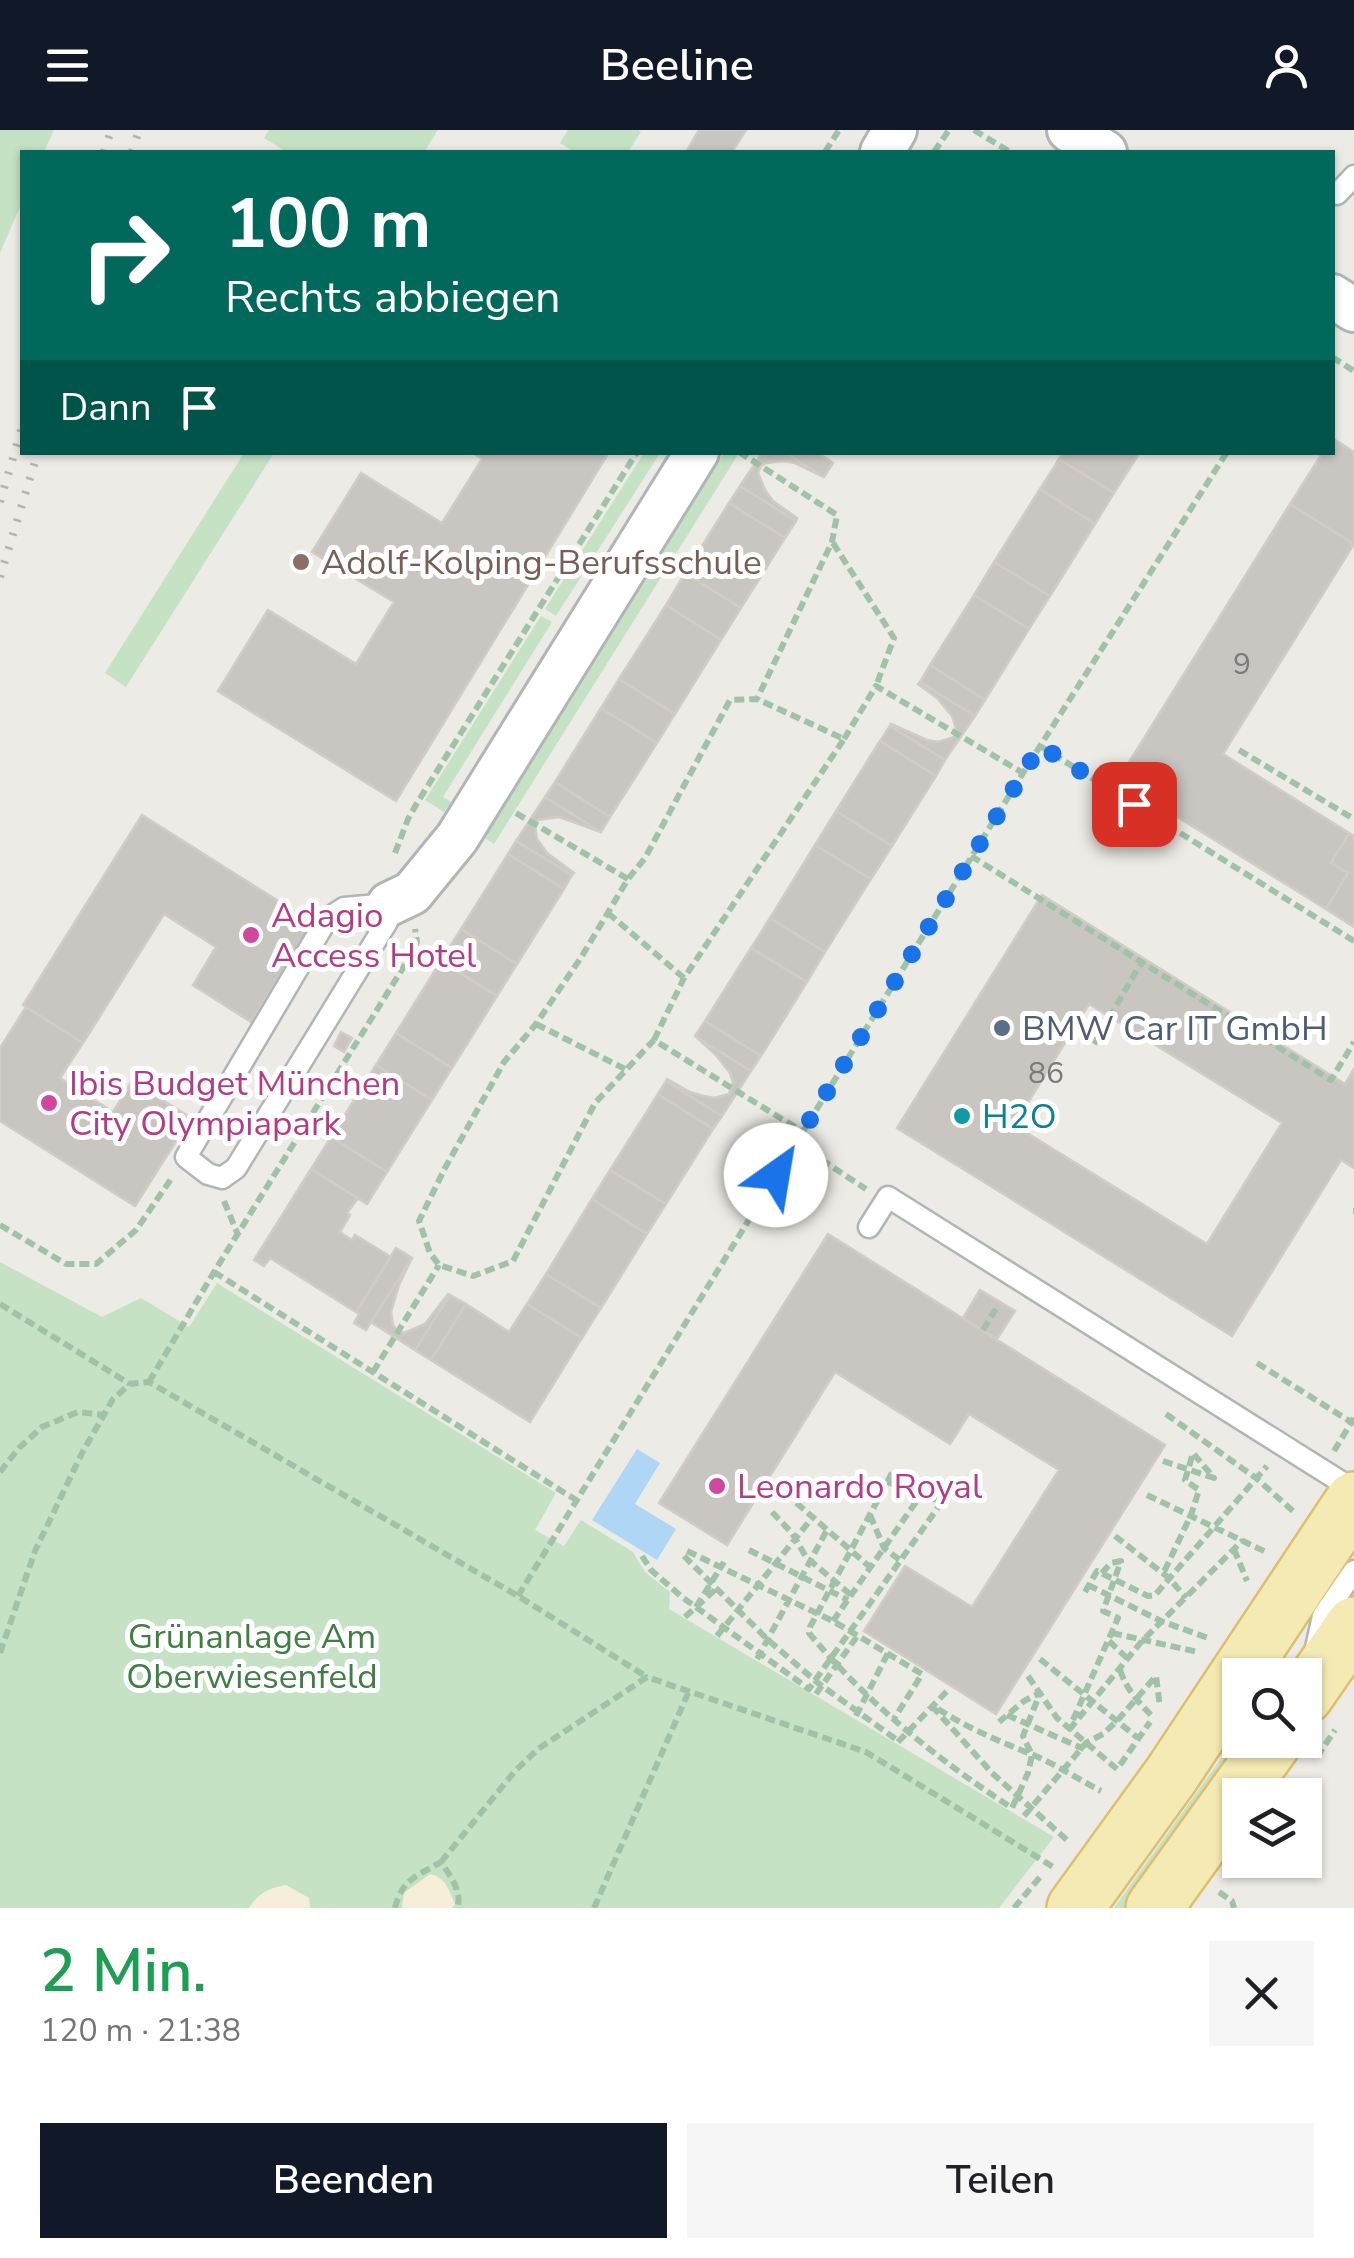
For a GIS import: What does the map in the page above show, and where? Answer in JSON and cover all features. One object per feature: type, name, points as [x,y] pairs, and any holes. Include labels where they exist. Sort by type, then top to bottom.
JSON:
[{"type":"main road","points":[[1078,1878],[1204,1726],[1354,1500]]},
{"type":"main road","points":[[1322,1694],[1354,1626]]},
{"type":"main road","points":[[1154,1908],[1288,1758]]},
{"type":"street","points":[[1069,130],[1102,150]]},
{"type":"street","points":[[399,887],[457,838],[695,455]]},
{"type":"lane","points":[[1337,194],[1354,176]]},
{"type":"lane","points":[[399,887],[386,922],[236,1168],[222,1178],[208,1174],[186,1157],[327,918],[399,887]]},
{"type":"lane","points":[[869,1227],[888,1197],[1354,1490]]},
{"type":"lane","points":[[1321,1658],[1323,1616],[1354,1570]]},
{"type":"path","points":[[974,130],[1007,150]]},
{"type":"path","points":[[149,1382],[406,964],[417,942],[399,887],[398,840],[635,455]]},
{"type":"path","points":[[744,455],[836,515],[832,542],[757,699]]},
{"type":"path","points":[[518,1596],[971,856],[1225,455]]},
{"type":"path","points":[[832,542],[894,638],[876,686],[844,739],[684,978],[654,1040],[596,1104],[513,1261],[474,1276],[439,1265],[418,1221],[445,1168],[504,1062],[536,1024],[645,858],[730,700],[757,699],[844,739]]},
{"type":"path","points":[[876,686],[1023,773]]},
{"type":"path","points":[[1040,746],[1354,941]]},
{"type":"path","points":[[1239,750],[1354,820]]},
{"type":"path","points":[[530,819],[628,879]]},
{"type":"path","points":[[971,856],[1332,1080],[1354,1042]]},
{"type":"path","points":[[608,913],[684,978]]},
{"type":"path","points":[[1094,1044],[1142,962]]},
{"type":"path","points":[[536,1024],[625,1069]]},
{"type":"path","points":[[654,1040],[803,1132]]},
{"type":"path","points":[[796,1143],[885,1202]]},
{"type":"path","points":[[0,1226],[66,1264],[96,1264],[136,1230],[186,1157]]},
{"type":"path","points":[[374,1372],[439,1265]]},
{"type":"path","points":[[214,1272],[576,1500]]},
{"type":"path","points":[[0,1304],[130,1384]]},
{"type":"path","points":[[983,1330],[996,1309]]},
{"type":"path","points":[[1257,1363],[1351,1422]]},
{"type":"path","points":[[0,1653],[35,1551],[82,1454],[113,1399],[130,1384],[149,1382],[518,1596],[647,1677],[866,1752],[1050,1865],[1078,1878]]},
{"type":"path","points":[[0,1472],[42,1426],[78,1412],[104,1415]]},
{"type":"path","points":[[1166,1414],[1256,1478],[1294,1512]]},
{"type":"path","points":[[1166,1576],[1284,1446]]},
{"type":"path","points":[[1163,1462],[1188,1470],[1185,1480],[1199,1490],[1166,1576],[1154,1596],[1097,1571],[1086,1588],[1208,1638]]},
{"type":"path","points":[[892,1473],[809,1634],[894,1720],[961,1775],[1012,1808],[1032,1755],[1022,1736],[1040,1693]]},
{"type":"path","points":[[816,1694],[819,1683],[942,1502],[924,1492],[887,1482]]},
{"type":"path","points":[[833,1622],[924,1492]]},
{"type":"path","points":[[785,1493],[871,1568]]},
{"type":"path","points":[[1147,1495],[1266,1552]]},
{"type":"path","points":[[772,1512],[810,1560],[850,1597]]},
{"type":"path","points":[[870,1515],[884,1548],[901,1560]]},
{"type":"path","points":[[717,1636],[812,1518]]},
{"type":"path","points":[[758,1656],[826,1530]]},
{"type":"path","points":[[1115,1536],[1166,1576],[1186,1598]]},
{"type":"path","points":[[1069,1730],[1142,1641],[1243,1540]]},
{"type":"path","points":[[1234,1549],[1247,1582]]},
{"type":"path","points":[[749,1550],[850,1597]]},
{"type":"path","points":[[894,1720],[922,1674],[833,1622],[722,1565],[685,1554],[768,1640],[857,1714],[897,1741],[948,1690]]},
{"type":"path","points":[[642,1556],[651,1570],[758,1656],[808,1689],[819,1683]]},
{"type":"path","points":[[1069,1730],[1118,1618],[1104,1611],[1121,1561],[1111,1563],[1100,1574]]},
{"type":"path","points":[[685,1617],[714,1585],[722,1565]]},
{"type":"path","points":[[812,1582],[820,1568]]},
{"type":"path","points":[[1110,1637],[1198,1652]]},
{"type":"path","points":[[1110,1637],[1128,1659]]},
{"type":"path","points":[[857,1714],[888,1653]]},
{"type":"path","points":[[1040,1659],[1138,1738]]},
{"type":"path","points":[[1120,1669],[1135,1700],[1153,1717]]},
{"type":"path","points":[[1028,1676],[1057,1718],[1084,1746]]},
{"type":"path","points":[[1024,1816],[1084,1746],[1117,1721],[1156,1676],[1160,1707]]},
{"type":"path","points":[[395,1908],[404,1884],[441,1862],[538,1748],[647,1677]]},
{"type":"path","points":[[594,1908],[688,1691]]},
{"type":"path","points":[[999,1722],[1040,1693]]},
{"type":"path","points":[[932,1706],[959,1739],[1031,1808],[1078,1878]]},
{"type":"path","points":[[932,1706],[1102,1791]]},
{"type":"path","points":[[1008,1715],[1084,1746],[1117,1768]]},
{"type":"path","points":[[441,1862],[454,1882],[460,1900],[457,1908]]},
{"type":"path","points":[[1222,1894],[1232,1901],[1234,1908]]},
{"type":"green space","points":[[0,130],[54,130],[45,150],[20,150],[20,207],[0,253]]},
{"type":"green space","points":[[269,130],[438,130],[425,150],[284,150],[264,138]]},
{"type":"green space","points":[[568,130],[641,132],[629,150],[571,150],[560,143]]},
{"type":"green space","points":[[243,455],[273,455],[126,687],[105,673]]},
{"type":"green space","points":[[643,455],[659,455],[556,616],[545,609]]},
{"type":"green space","points":[[723,455],[738,455],[494,844],[474,831],[482,820],[491,825]]},
{"type":"green space","points":[[541,616],[552,622],[443,797],[451,802],[444,812],[425,800]]},
{"type":"green space","name":"Grünanlage Am Oberwiesenfeld","points":[[0,1262],[102,1317],[141,1298],[189,1327],[217,1283],[556,1493],[535,1530],[564,1546],[581,1520],[633,1552],[645,1572],[670,1592],[669,1609],[1054,1837],[999,1908],[0,1908]]},
{"type":"green space","points":[[1222,1757],[1231,1758],[1125,1908],[1114,1908]]},
{"type":"sand","points":[[430,1874],[446,1885],[455,1904],[452,1908],[402,1908],[404,1893]]},
{"type":"sand","points":[[286,1885],[309,1898],[310,1908],[249,1908],[264,1892]]},
{"type":"water","points":[[637,1449],[660,1463],[635,1504],[676,1529],[657,1560],[592,1520]]},
{"type":"building","points":[[699,130],[746,130],[733,150],[687,150]]},
{"type":"building","points":[[1335,440],[1354,452],[1354,544],[1290,504],[1321,455],[1335,455]]},
{"type":"building","points":[[476,455],[607,455],[396,801],[218,691],[268,610],[356,664],[394,602],[312,552],[361,473],[442,523],[482,459]]},
{"type":"building","points":[[761,455],[789,455],[824,477],[784,461],[761,466],[758,473],[765,490],[796,521],[740,486]]},
{"type":"building","points":[[789,455],[821,455],[833,463],[824,477]]},
{"type":"building","points":[[1061,455],[1138,455],[1114,493],[1059,459]]},
{"type":"building","points":[[1059,459],[1114,493],[1095,524],[1040,489]]},
{"type":"building","points":[[740,486],[796,521],[785,538],[729,503]]},
{"type":"building","points":[[1040,489],[1095,524],[1050,596],[994,562]]},
{"type":"building","points":[[729,503],[785,538],[741,608],[685,573]]},
{"type":"building","points":[[1290,504],[1354,544],[1223,754],[1349,833],[1331,863],[1348,873],[1326,909],[1118,780]]},
{"type":"building","points":[[994,562],[1050,596],[1029,629],[974,595]]},
{"type":"building","points":[[685,573],[741,608],[721,640],[666,605]]},
{"type":"building","points":[[974,595],[1029,629],[985,700],[930,665]]},
{"type":"building","points":[[666,605],[721,640],[675,714],[619,679]]},
{"type":"building","points":[[930,665],[985,700],[975,716],[920,682]]},
{"type":"building","points":[[619,679],[675,714],[657,743],[601,708]]},
{"type":"building","points":[[920,682],[975,716],[945,760],[890,726],[938,742],[954,737],[957,732],[952,716]]},
{"type":"building","points":[[601,708],[657,743],[610,817],[555,782]]},
{"type":"building","points":[[890,726],[945,760],[936,776],[880,741]]},
{"type":"building","points":[[880,741],[936,776],[892,846],[836,811]]},
{"type":"building","points":[[555,782],[610,817],[601,832],[545,797]]},
{"type":"building","points":[[545,797],[601,832],[559,817],[538,820],[537,839],[572,875],[516,841]]},
{"type":"building","points":[[836,811],[892,846],[871,879],[815,845]]},
{"type":"building","name":"Adagio Access Hotel","points":[[142,815],[313,923],[251,1022],[193,985],[216,947],[164,914],[83,1043],[23,1005]]},
{"type":"building","points":[[1349,833],[1354,836],[1354,927],[1326,909],[1348,873],[1331,863]]},
{"type":"building","points":[[516,841],[572,875],[564,889],[508,854]]},
{"type":"building","points":[[815,845],[871,879],[825,952],[770,918]]},
{"type":"building","points":[[508,854],[564,889],[517,964],[461,929]]},
{"type":"building","name":"H2O","points":[[1042,895],[1345,1084],[1354,1069],[1354,1168],[1341,1160],[1232,1336],[897,1128]],"holes":[[[1089,1004],[1282,1123],[1207,1244],[1014,1125]]]},
{"type":"building","points":[[770,918],[825,952],[807,982],[751,948]]},
{"type":"building","points":[[461,929],[517,964],[497,996],[441,961]]},
{"type":"building","points":[[751,948],[807,982],[761,1056],[705,1021]]},
{"type":"building","points":[[441,961],[497,996],[452,1068],[396,1033]]},
{"type":"building","name":"Ibis Budget München City Olympiapark","points":[[26,1007],[83,1043],[60,1078],[113,1112],[132,1081],[191,1118],[135,1206],[0,1121],[0,1048]]},
{"type":"building","points":[[705,1021],[761,1056],[751,1071],[695,1036]]},
{"type":"building","points":[[341,1032],[352,1038],[344,1052],[334,1046]]},
{"type":"building","points":[[396,1033],[452,1068],[432,1100],[376,1065]]},
{"type":"building","points":[[695,1036],[751,1071],[722,1116],[666,1081],[703,1096],[729,1094],[733,1082],[730,1073]]},
{"type":"building","points":[[376,1065],[432,1100],[387,1172],[331,1137]]},
{"type":"building","points":[[666,1081],[722,1116],[713,1129],[658,1094]]},
{"type":"building","points":[[658,1094],[713,1129],[666,1204],[610,1170]]},
{"type":"building","points":[[331,1137],[387,1172],[367,1204],[311,1169]]},
{"type":"building","points":[[311,1169],[358,1198],[340,1232],[352,1240],[355,1235],[391,1257],[356,1312],[270,1258],[264,1266],[254,1260]]},
{"type":"building","points":[[610,1170],[666,1204],[647,1234],[592,1199]]},
{"type":"building","points":[[592,1199],[647,1234],[601,1308],[546,1274]]},
{"type":"building","name":"Leonardo Royal","points":[[828,1234],[1165,1445],[996,1714],[864,1631],[905,1566],[972,1607],[1059,1470],[969,1414],[950,1444],[835,1372],[727,1545],[659,1503]]},
{"type":"building","points":[[396,1248],[412,1258],[366,1330],[354,1323],[359,1314],[356,1312]]},
{"type":"building","points":[[412,1258],[391,1312],[398,1331],[404,1333],[425,1324],[450,1295],[415,1350],[371,1322]]},
{"type":"building","points":[[546,1274],[601,1308],[582,1338],[527,1304]]},
{"type":"building","points":[[980,1290],[1015,1311],[997,1339],[963,1318]]},
{"type":"building","points":[[450,1295],[466,1304],[431,1360],[415,1350]]},
{"type":"building","points":[[466,1304],[509,1332],[527,1304],[582,1338],[530,1422],[431,1360]]},
{"type":"railway","points":[[105,150],[111,130]]},
{"type":"railway","points":[[133,150],[139,130]]},
{"type":"railway","points":[[0,502],[20,434]]},
{"type":"railway","points":[[0,577],[37,455]]},
{"type":"place","name":"Adolf-Kolping-Berufsschule","points":[[301,562]]},
{"type":"place","name":"Adagio Access Hotel","points":[[251,935]]},
{"type":"place","name":"BMW Car IT GmbH","points":[[1002,1028]]},
{"type":"place","name":"Ibis Budget München City Olympiapark","points":[[49,1103]]},
{"type":"place","name":"H2O","points":[[962,1116]]},
{"type":"place","name":"Leonardo Royal","points":[[717,1486]]},
{"type":"route","points":[[776,1175],[1040,746],[1134,804]]}]
